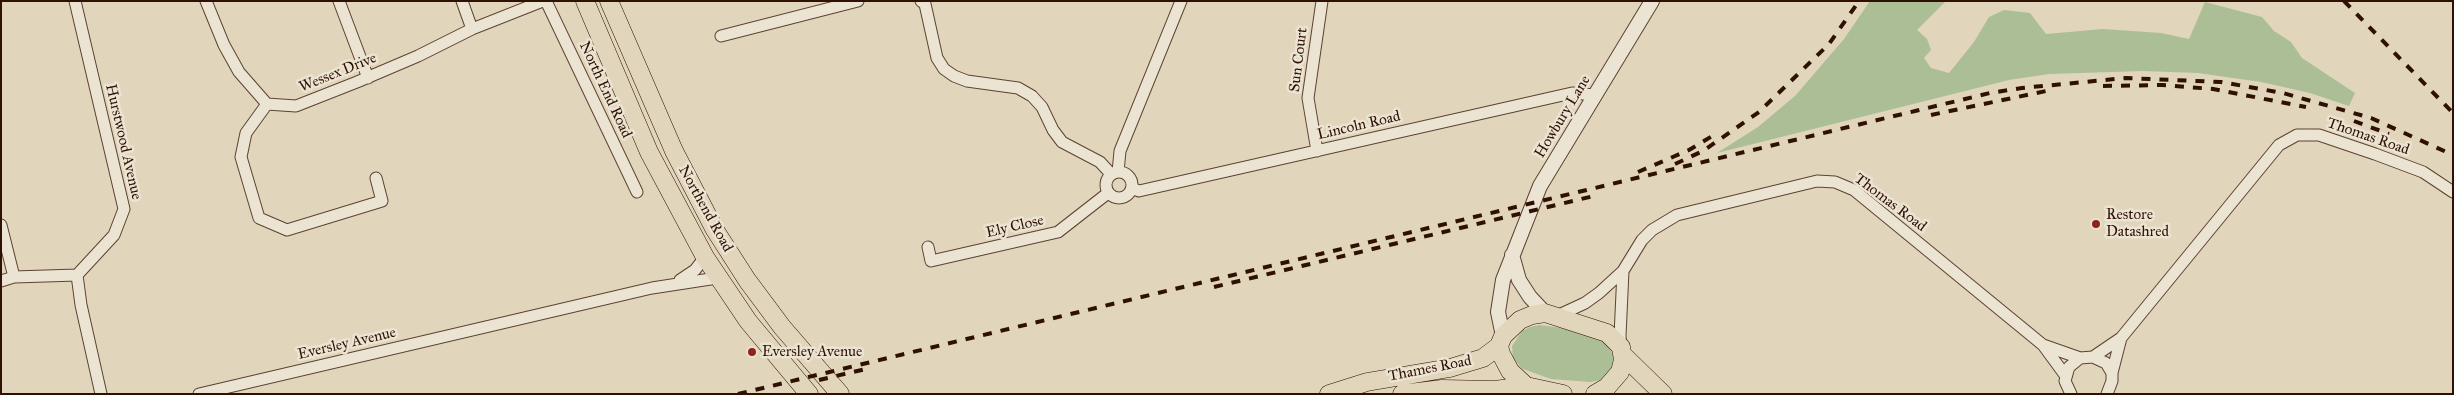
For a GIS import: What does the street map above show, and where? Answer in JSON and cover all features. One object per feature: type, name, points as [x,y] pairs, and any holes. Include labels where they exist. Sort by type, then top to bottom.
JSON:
[{"type":"main road","name":"Northend Road","points":[[585,1],[649,152],[705,257],[717,278],[748,321],[809,394]]},
{"type":"main road","name":"Northend Road","points":[[609,1],[674,151],[715,230],[747,280],[782,327],[840,394]]},
{"type":"main road","name":"Thames Road","points":[[1328,394],[1366,382],[1450,368],[1483,358],[1520,320],[1532,314],[1551,315]]},
{"type":"main road","points":[[1551,315],[1607,333],[1663,394]]},
{"type":"main road","points":[[1501,341],[1501,354],[1510,371],[1526,386]]},
{"type":"main road","points":[[1595,394],[1607,387],[1620,372],[1622,351]]},
{"type":"main road","name":"Thames Road","points":[[1402,394],[1442,388],[1495,390],[1526,386],[1563,394]]},
{"type":"street","name":"Hurstwood Avenue","points":[[75,1],[124,209],[114,235],[77,274]]},
{"type":"street","points":[[206,1],[224,45],[239,72],[267,104],[246,133],[241,157],[259,218],[287,230],[382,201],[376,178]]},
{"type":"street","points":[[340,1],[368,78]]},
{"type":"street","points":[[462,1],[472,29]]},
{"type":"street","name":"Wessex Drive","points":[[267,104],[296,106],[368,78],[472,29],[545,1]]},
{"type":"street","name":"North End Road","points":[[545,1],[637,192]]},
{"type":"street","points":[[721,36],[858,1]]},
{"type":"street","points":[[921,1],[925,4],[937,58],[944,69],[954,76],[967,80],[1018,88],[1032,96],[1042,107],[1053,130],[1062,142],[1100,162],[1114,173],[1128,176],[1132,188]]},
{"type":"street","points":[[1108,193],[1105,185],[1114,173],[1120,151],[1181,1]]},
{"type":"street","name":"Sun Court","points":[[1318,151],[1308,98],[1322,1]]},
{"type":"street","name":"Howbury Lane","points":[[1501,341],[1498,312],[1503,280],[1540,186],[1652,1]]},
{"type":"street","name":"Lincoln Road","points":[[1108,193],[1119,198],[1127,195],[1132,188],[1139,191],[1572,93],[1595,94]]},
{"type":"street","name":"Thomas Road","points":[[2043,345],[2080,358],[2093,357],[2121,338],[2278,145],[2297,135],[2319,135],[2375,154],[2423,172],[2453,192]]},
{"type":"street","name":"Thomas Road","points":[[1551,315],[1585,303],[1623,271],[1642,240],[1652,230],[1677,215],[1816,181],[1835,182],[1854,190],[2043,345],[2065,375],[2071,394]]},
{"type":"street","name":"Ely Close","points":[[928,247],[931,262],[1058,232],[1108,193]]},
{"type":"street","points":[[1,226],[14,278]]},
{"type":"street","points":[[1512,255],[1521,284],[1551,315]]},
{"type":"street","name":"Eversley Avenue","points":[[676,283],[695,270],[705,257]]},
{"type":"street","name":"Thomas Road","points":[[1622,351],[1620,336],[1623,271]]},
{"type":"street","points":[[1,281],[14,278],[77,274],[81,305],[101,394]]},
{"type":"street","name":"Eversley Avenue","points":[[199,394],[676,283],[717,278]]},
{"type":"street","name":"Thomas Road","points":[[2107,394],[2112,381],[2112,373],[2121,338]]},
{"type":"street","points":[[2093,357],[2106,363],[2112,373]]},
{"type":"street","points":[[2065,375],[2069,367],[2080,358]]},
{"type":"green space","points":[[1870,1],[1946,1],[1917,30],[1927,39],[1931,50],[1924,58],[1931,68],[1949,73],[1974,42],[1989,17],[2004,10],[2030,13],[2046,34],[2103,29],[2161,33],[2189,39],[2205,2],[2262,17],[2274,31],[2291,42],[2302,58],[2355,93],[2349,106],[2310,93],[2261,82],[2198,73],[2143,71],[2049,74],[2009,80],[1717,153],[1758,127],[1795,96],[1844,39]]},
{"type":"green space","points":[[1539,325],[1570,329],[1605,342],[1613,355],[1613,366],[1601,380],[1590,382],[1551,379],[1523,369],[1513,359],[1512,346],[1522,331]]},
{"type":"railway","points":[[1675,164],[1703,151],[1759,112],[1829,44],[1859,1]]},
{"type":"railway","points":[[2344,1],[2453,113]]},
{"type":"railway","points":[[738,394],[1990,93],[2022,88],[2126,78],[2221,82],[2283,93],[2371,118],[2453,155]]},
{"type":"railway","points":[[2103,86],[2162,85],[2213,89],[2306,107]]},
{"type":"railway","points":[[1931,115],[2046,91]]},
{"type":"railway","points":[[2354,121],[2389,134]]},
{"type":"railway","points":[[1638,172],[1689,150],[1714,135]]},
{"type":"railway","points":[[1214,287],[1598,195]]},
{"type":"railway","points":[[819,380],[870,368]]},
{"type":"place","name":"Restore Datashred","points":[[2096,224]]},
{"type":"place","name":"Eversley Avenue","points":[[752,352]]}]
